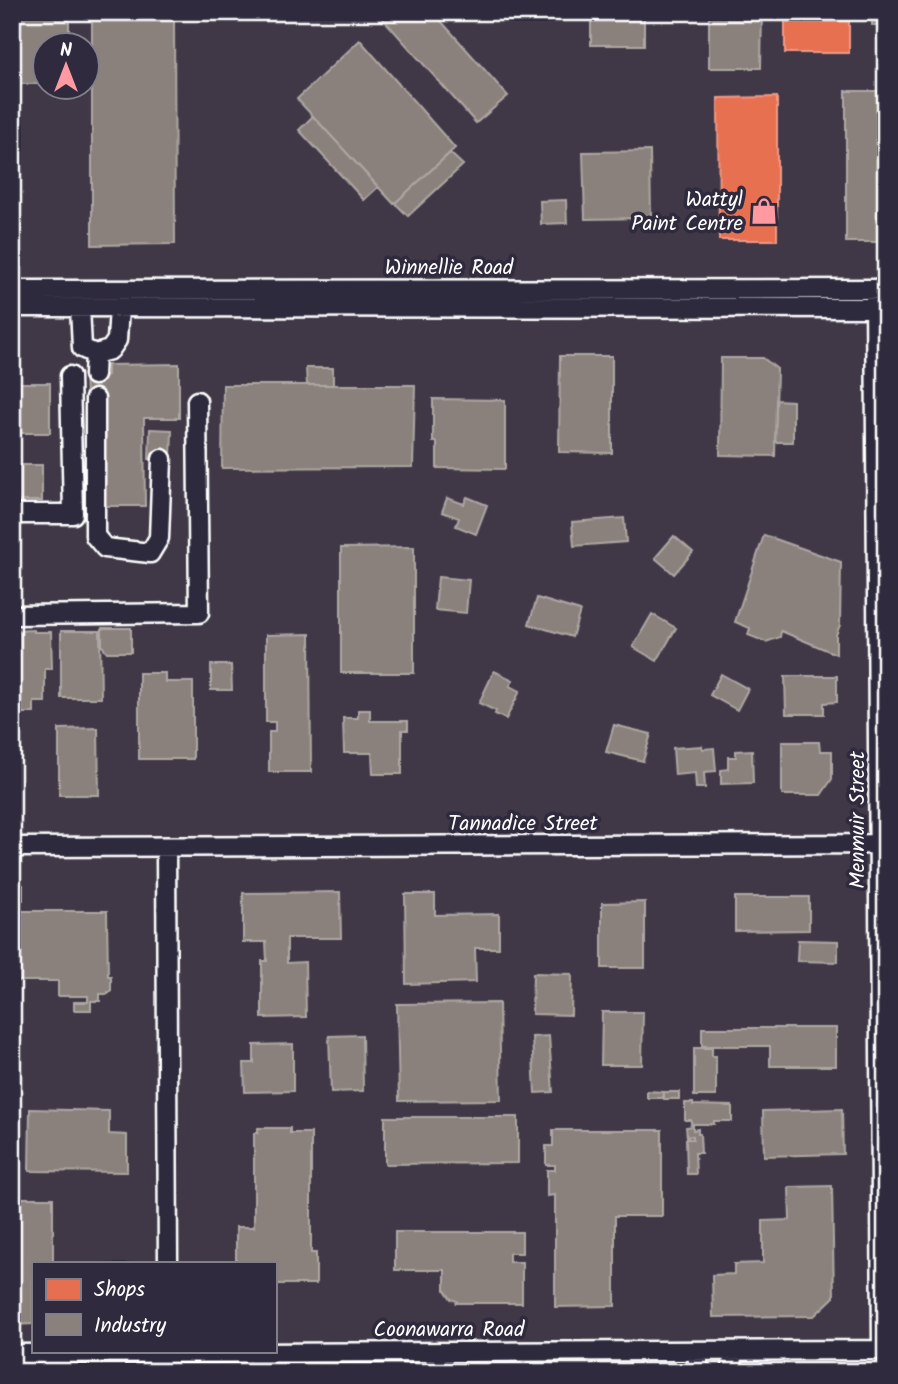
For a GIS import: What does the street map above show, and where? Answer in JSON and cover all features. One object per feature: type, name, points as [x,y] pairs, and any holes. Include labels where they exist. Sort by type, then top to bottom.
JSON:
[{"type":"street","name":"Winnellie Road","points":[[12,290],[880,289]]},
{"type":"street","name":"Menmuir Street","points":[[880,289],[884,1350]]},
{"type":"street","name":"Winnellie Road","points":[[12,307],[880,308]]},
{"type":"street","points":[[80,307],[82,348],[95,354],[110,350],[117,340],[119,307]]},
{"type":"street","points":[[94,375],[95,354]]},
{"type":"street","points":[[12,514],[73,514],[70,376]]},
{"type":"street","points":[[95,399],[95,536],[105,548],[150,553],[159,538],[162,459]]},
{"type":"street","points":[[12,615],[199,613],[197,401]]},
{"type":"street","name":"Tannadice Street","points":[[12,847],[880,844]]},
{"type":"street","points":[[166,847],[168,1262]]},
{"type":"street","name":"Coonawarra Road","points":[[276,1352],[884,1350]]},
{"type":"street","points":[[698,1351],[698,1372]]},
{"type":"street","points":[[732,1372],[733,1351]]},
{"type":"street","name":"Coonawarra Road","points":[[12,1354],[169,1352]]},
{"type":"shaded area","points":[[12,12],[886,12],[886,1372],[12,1372]]},
{"type":"building: Shops","points":[[785,12],[849,12],[849,53],[785,53]]},
{"type":"building: Shops","points":[[777,97],[777,240],[719,240],[718,98]]},
{"type":"building: Industry","points":[[12,12],[69,12],[69,32],[32,32],[32,84],[12,84]]},
{"type":"building: Industry","points":[[92,12],[174,12],[175,244],[92,245],[92,102],[102,102],[102,32],[92,32]]},
{"type":"building: Industry","points":[[377,12],[433,12],[508,96],[476,123]]},
{"type":"building: Industry","points":[[591,12],[644,12],[644,45],[591,45]]},
{"type":"building: Industry","points":[[709,12],[762,12],[761,68],[709,68]]},
{"type":"building: Industry","points":[[872,12],[886,12],[886,25],[872,25]]},
{"type":"building: Industry","points":[[360,40],[455,148],[394,204],[297,99]]},
{"type":"building: Industry","points":[[846,91],[886,91],[886,242],[846,242]]},
{"type":"building: Industry","points":[[313,116],[378,187],[364,200],[299,130]]},
{"type":"building: Industry","points":[[650,151],[651,218],[585,219],[583,152]]},
{"type":"building: Industry","points":[[450,153],[463,165],[408,216],[395,203]]},
{"type":"building: Industry","points":[[566,200],[567,223],[541,224],[540,201]]},
{"type":"building: Industry","points":[[560,356],[612,356],[612,453],[559,452]]},
{"type":"building: Industry","points":[[721,358],[763,358],[777,369],[775,456],[720,455]]},
{"type":"building: Industry","points":[[179,364],[179,418],[144,418],[145,506],[105,506],[104,398],[86,398],[85,375],[107,375],[107,365]]},
{"type":"building: Industry","points":[[306,368],[333,368],[333,385],[307,385]]},
{"type":"building: Industry","points":[[12,383],[50,383],[50,433],[12,433]]},
{"type":"building: Industry","points":[[223,385],[415,385],[413,467],[222,468]]},
{"type":"building: Industry","points":[[433,399],[505,400],[505,469],[437,468],[437,442],[433,442]]},
{"type":"building: Industry","points":[[776,400],[793,401],[793,442],[775,442]]},
{"type":"building: Industry","points":[[150,429],[172,430],[171,459],[149,459]]},
{"type":"building: Industry","points":[[12,465],[42,465],[42,501],[12,501]]},
{"type":"building: Industry","points":[[467,497],[487,505],[476,534],[456,526],[459,518],[442,512],[447,498],[464,504]]},
{"type":"building: Industry","points":[[624,518],[626,542],[574,546],[572,522]]},
{"type":"building: Industry","points":[[764,535],[841,562],[840,625],[836,635],[836,654],[781,631],[780,637],[766,642],[748,635],[750,628],[735,622]]},
{"type":"building: Industry","points":[[674,536],[693,552],[674,574],[655,558]]},
{"type":"building: Industry","points":[[414,547],[414,673],[341,673],[341,548]]},
{"type":"building: Industry","points":[[438,577],[469,580],[466,613],[435,610]]},
{"type":"building: Industry","points":[[537,598],[580,611],[572,637],[529,624]]},
{"type":"building: Industry","points":[[652,614],[676,628],[657,661],[633,647]]},
{"type":"building: Industry","points":[[102,628],[131,628],[131,652],[107,652],[102,646]]},
{"type":"building: Industry","points":[[12,631],[51,632],[52,669],[45,669],[45,702],[34,702],[34,713],[12,713]]},
{"type":"building: Industry","points":[[61,631],[100,631],[101,698],[61,698]]},
{"type":"building: Industry","points":[[310,634],[311,772],[269,772],[269,732],[275,732],[275,722],[266,722],[266,635]]},
{"type":"building: Industry","points":[[211,665],[231,665],[232,690],[211,690]]},
{"type":"building: Industry","points":[[494,671],[513,680],[510,686],[520,691],[506,719],[479,703]]},
{"type":"building: Industry","points":[[139,673],[165,673],[165,682],[193,682],[193,759],[139,759]]},
{"type":"building: Industry","points":[[721,674],[748,689],[737,710],[710,695]]},
{"type":"building: Industry","points":[[785,676],[837,676],[837,702],[824,703],[824,714],[786,714]]},
{"type":"building: Industry","points":[[358,710],[370,710],[370,721],[408,721],[408,730],[402,730],[402,774],[373,774],[372,753],[344,753],[343,718],[358,718]]},
{"type":"building: Industry","points":[[614,725],[651,734],[643,761],[606,752]]},
{"type":"building: Industry","points":[[98,728],[99,795],[59,795],[59,729]]},
{"type":"building: Industry","points":[[782,742],[819,742],[820,751],[832,751],[832,779],[821,795],[782,795]]},
{"type":"building: Industry","points":[[702,746],[703,749],[714,748],[716,771],[704,772],[705,788],[696,788],[695,773],[675,775],[673,748]]},
{"type":"building: Industry","points":[[752,750],[753,783],[721,784],[721,770],[728,769],[728,757],[736,757],[736,751]]},
{"type":"building: Industry","points":[[12,885],[23,885],[23,900],[12,900]]},
{"type":"building: Industry","points":[[340,892],[341,938],[287,938],[287,963],[305,962],[306,1017],[262,1018],[262,961],[267,961],[266,942],[243,942],[243,893]]},
{"type":"building: Industry","points":[[405,894],[435,894],[435,915],[499,914],[499,948],[475,948],[476,982],[406,984]]},
{"type":"building: Industry","points":[[735,897],[809,897],[809,930],[735,931]]},
{"type":"building: Industry","points":[[645,902],[645,968],[602,968],[602,903]]},
{"type":"building: Industry","points":[[12,911],[107,911],[108,976],[111,976],[111,992],[100,994],[100,1001],[91,1001],[91,1010],[74,1010],[74,1002],[88,1002],[88,996],[58,996],[58,981],[12,981]]},
{"type":"building: Industry","points":[[798,940],[838,941],[838,962],[797,961]]},
{"type":"building: Industry","points":[[533,973],[572,974],[571,1015],[532,1014]]},
{"type":"building: Industry","points":[[499,1003],[501,1100],[399,1101],[397,1004]]},
{"type":"building: Industry","points":[[602,1012],[643,1012],[642,1065],[601,1065]]},
{"type":"building: Industry","points":[[702,1028],[836,1028],[836,1066],[770,1066],[770,1046],[702,1046]]},
{"type":"building: Industry","points":[[362,1035],[363,1091],[331,1092],[329,1036]]},
{"type":"building: Industry","points":[[549,1036],[553,1092],[535,1093],[532,1037]]},
{"type":"building: Industry","points":[[293,1044],[293,1091],[245,1092],[244,1063],[254,1063],[254,1045]]},
{"type":"building: Industry","points":[[694,1048],[712,1048],[712,1056],[716,1056],[716,1096],[694,1096]]},
{"type":"building: Industry","points":[[647,1091],[663,1092],[663,1098],[647,1098]]},
{"type":"building: Industry","points":[[664,1092],[679,1092],[679,1099],[664,1099]]},
{"type":"building: Industry","points":[[685,1103],[732,1106],[732,1121],[691,1124],[691,1120],[685,1120]]},
{"type":"building: Industry","points":[[30,1109],[109,1111],[109,1134],[127,1135],[127,1172],[29,1171]]},
{"type":"building: Industry","points":[[842,1109],[843,1154],[764,1156],[763,1111]]},
{"type":"building: Industry","points":[[385,1117],[518,1117],[518,1163],[385,1164]]},
{"type":"building: Industry","points":[[693,1126],[693,1130],[698,1129],[700,1134],[701,1153],[695,1153],[696,1174],[687,1174],[686,1139],[693,1139],[693,1136],[687,1137],[686,1127]]},
{"type":"building: Industry","points":[[258,1128],[290,1128],[290,1133],[311,1133],[311,1253],[316,1253],[316,1284],[276,1284],[276,1262],[236,1262],[236,1227],[254,1227],[254,1133],[258,1133]]},
{"type":"building: Industry","points":[[553,1130],[662,1130],[662,1216],[615,1216],[615,1306],[555,1307],[555,1195],[547,1196],[547,1170],[555,1170],[555,1165],[546,1165],[546,1146],[553,1146]]},
{"type":"building: Industry","points":[[832,1186],[834,1297],[814,1316],[713,1317],[712,1275],[734,1274],[734,1264],[763,1263],[763,1221],[790,1220],[789,1187]]},
{"type":"building: Industry","points":[[12,1198],[53,1198],[53,1262],[32,1262],[32,1324],[12,1325]]},
{"type":"building: Industry","points":[[395,1232],[522,1232],[522,1253],[509,1253],[509,1262],[522,1262],[522,1303],[456,1303],[445,1290],[445,1270],[395,1270]]},
{"type":"place","name":"Wattyl Paint Centre","points":[[764,211]]}]
